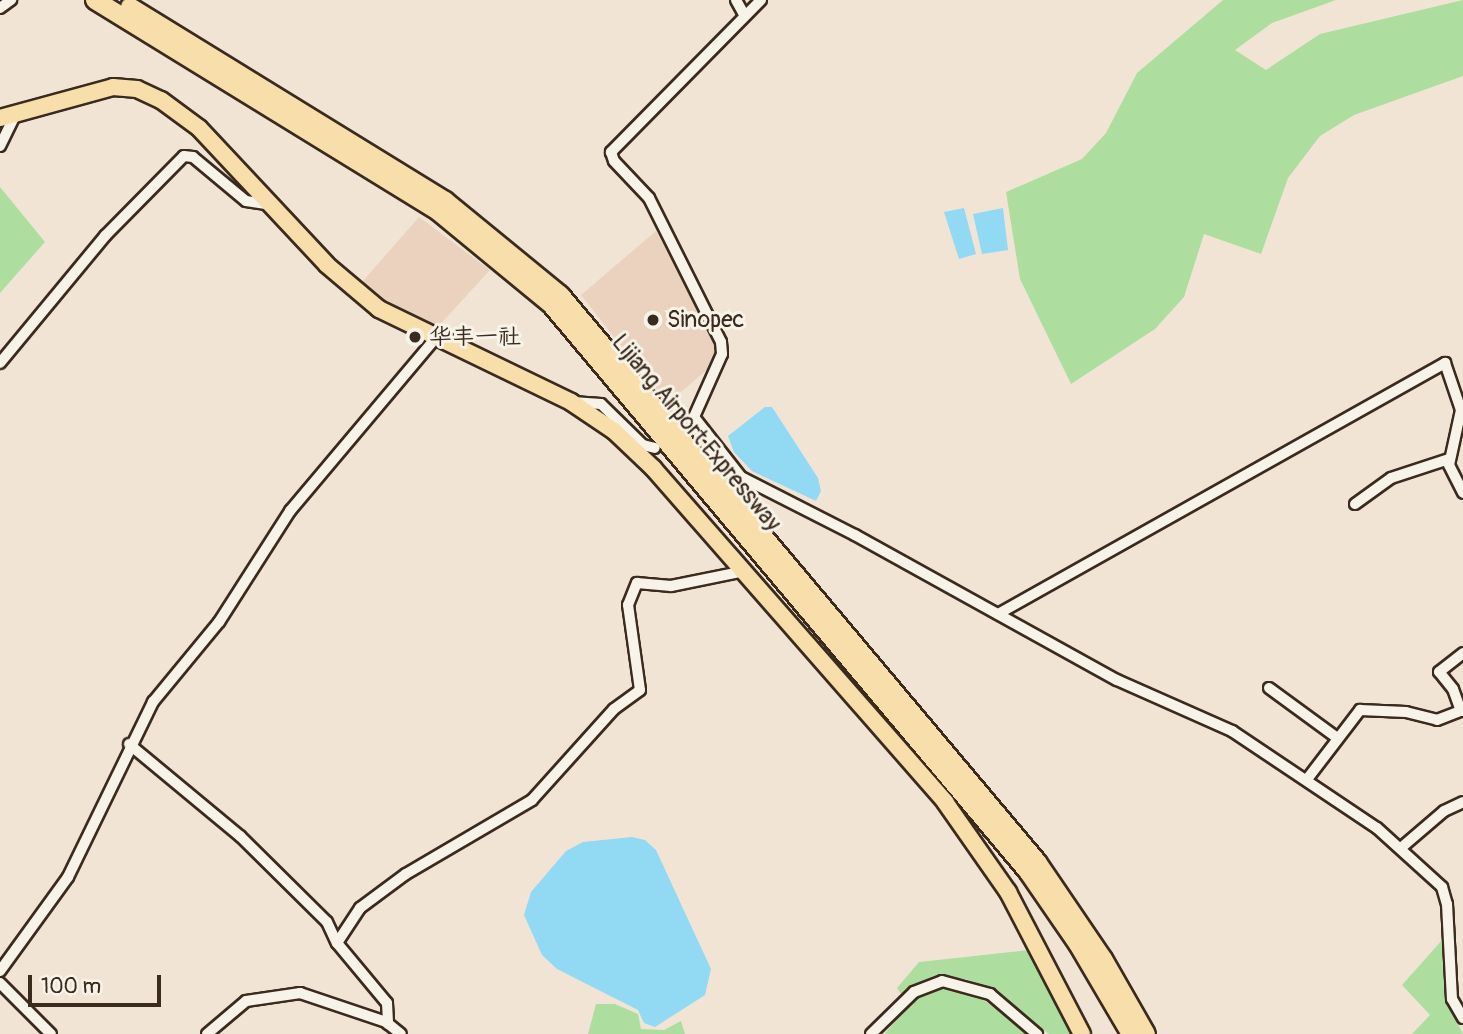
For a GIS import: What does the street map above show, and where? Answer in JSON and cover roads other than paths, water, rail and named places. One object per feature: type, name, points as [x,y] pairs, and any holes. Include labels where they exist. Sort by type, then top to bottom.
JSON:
[{"type":"highway","name":"Lijiang Airport Expressway","points":[[95,0],[438,211],[551,304],[1027,870],[1078,944],[1131,1034]]},
{"type":"highway","name":"Lijiang Airport Expressway","points":[[118,0],[445,201],[560,295],[1037,862],[1096,948],[1146,1034]]},
{"type":"highway","points":[[8,117],[95,90],[137,89],[190,120],[366,299],[435,339],[571,402],[641,456],[907,754],[962,824],[1025,921],[1082,1034]]},
{"type":"street","points":[[0,8],[11,0]]},
{"type":"street","points":[[736,0],[745,16]]},
{"type":"street","points":[[761,0],[611,155],[649,198],[721,342],[722,354],[694,417],[741,477],[1117,680],[1203,715],[1308,778],[1402,847],[1442,887],[1452,999],[1463,1018]]},
{"type":"street","points":[[0,146],[8,117]]},
{"type":"street","points":[[0,363],[105,236],[184,156],[193,157],[246,201],[271,205]]},
{"type":"street","points":[[0,971],[68,877],[129,744],[153,702],[219,622],[290,511],[435,339]]},
{"type":"street","points":[[998,614],[1445,363],[1461,410],[1449,459],[1452,477],[1463,492]]},
{"type":"street","points":[[571,402],[601,404],[643,445],[655,449]]},
{"type":"street","points":[[1356,504],[1391,478],[1449,459]]},
{"type":"street","points":[[337,943],[360,908],[406,874],[532,800],[614,709],[640,690],[628,605],[637,583],[671,586],[744,571]]},
{"type":"street","points":[[1308,778],[1336,737],[1360,709],[1406,712],[1437,720],[1461,711],[1453,689],[1439,672],[1463,653]]},
{"type":"street","points":[[1269,688],[1336,737]]},
{"type":"street","points":[[129,744],[275,870],[327,922],[337,943],[385,1000],[388,1024]]},
{"type":"street","points":[[1402,847],[1444,811],[1463,802]]},
{"type":"street","points":[[1450,955],[1463,952]]},
{"type":"street","points":[[871,1034],[920,988],[949,981],[990,995],[1037,1034]]},
{"type":"street","points":[[0,983],[51,1034]]},
{"type":"street","points":[[207,1034],[246,1000],[300,993],[388,1024],[401,1034]]},
{"type":"water","points":[[964,208],[976,254],[959,259],[944,212]]},
{"type":"water","points":[[1003,208],[1008,250],[982,254],[973,214]]},
{"type":"water","points":[[765,407],[772,407],[818,478],[821,491],[816,501],[752,471],[734,452],[728,436]]},
{"type":"water","points":[[632,837],[645,840],[656,850],[711,969],[705,995],[655,1027],[644,1023],[638,1010],[557,969],[542,955],[524,915],[531,892],[566,851],[583,842]]},
{"type":"tunnel","points":[[672,434],[694,417]]},
{"type":"place","name":"Sinopec","points":[[653,320]]},
{"type":"place","name":"华丰一社","points":[[415,337]]}]
